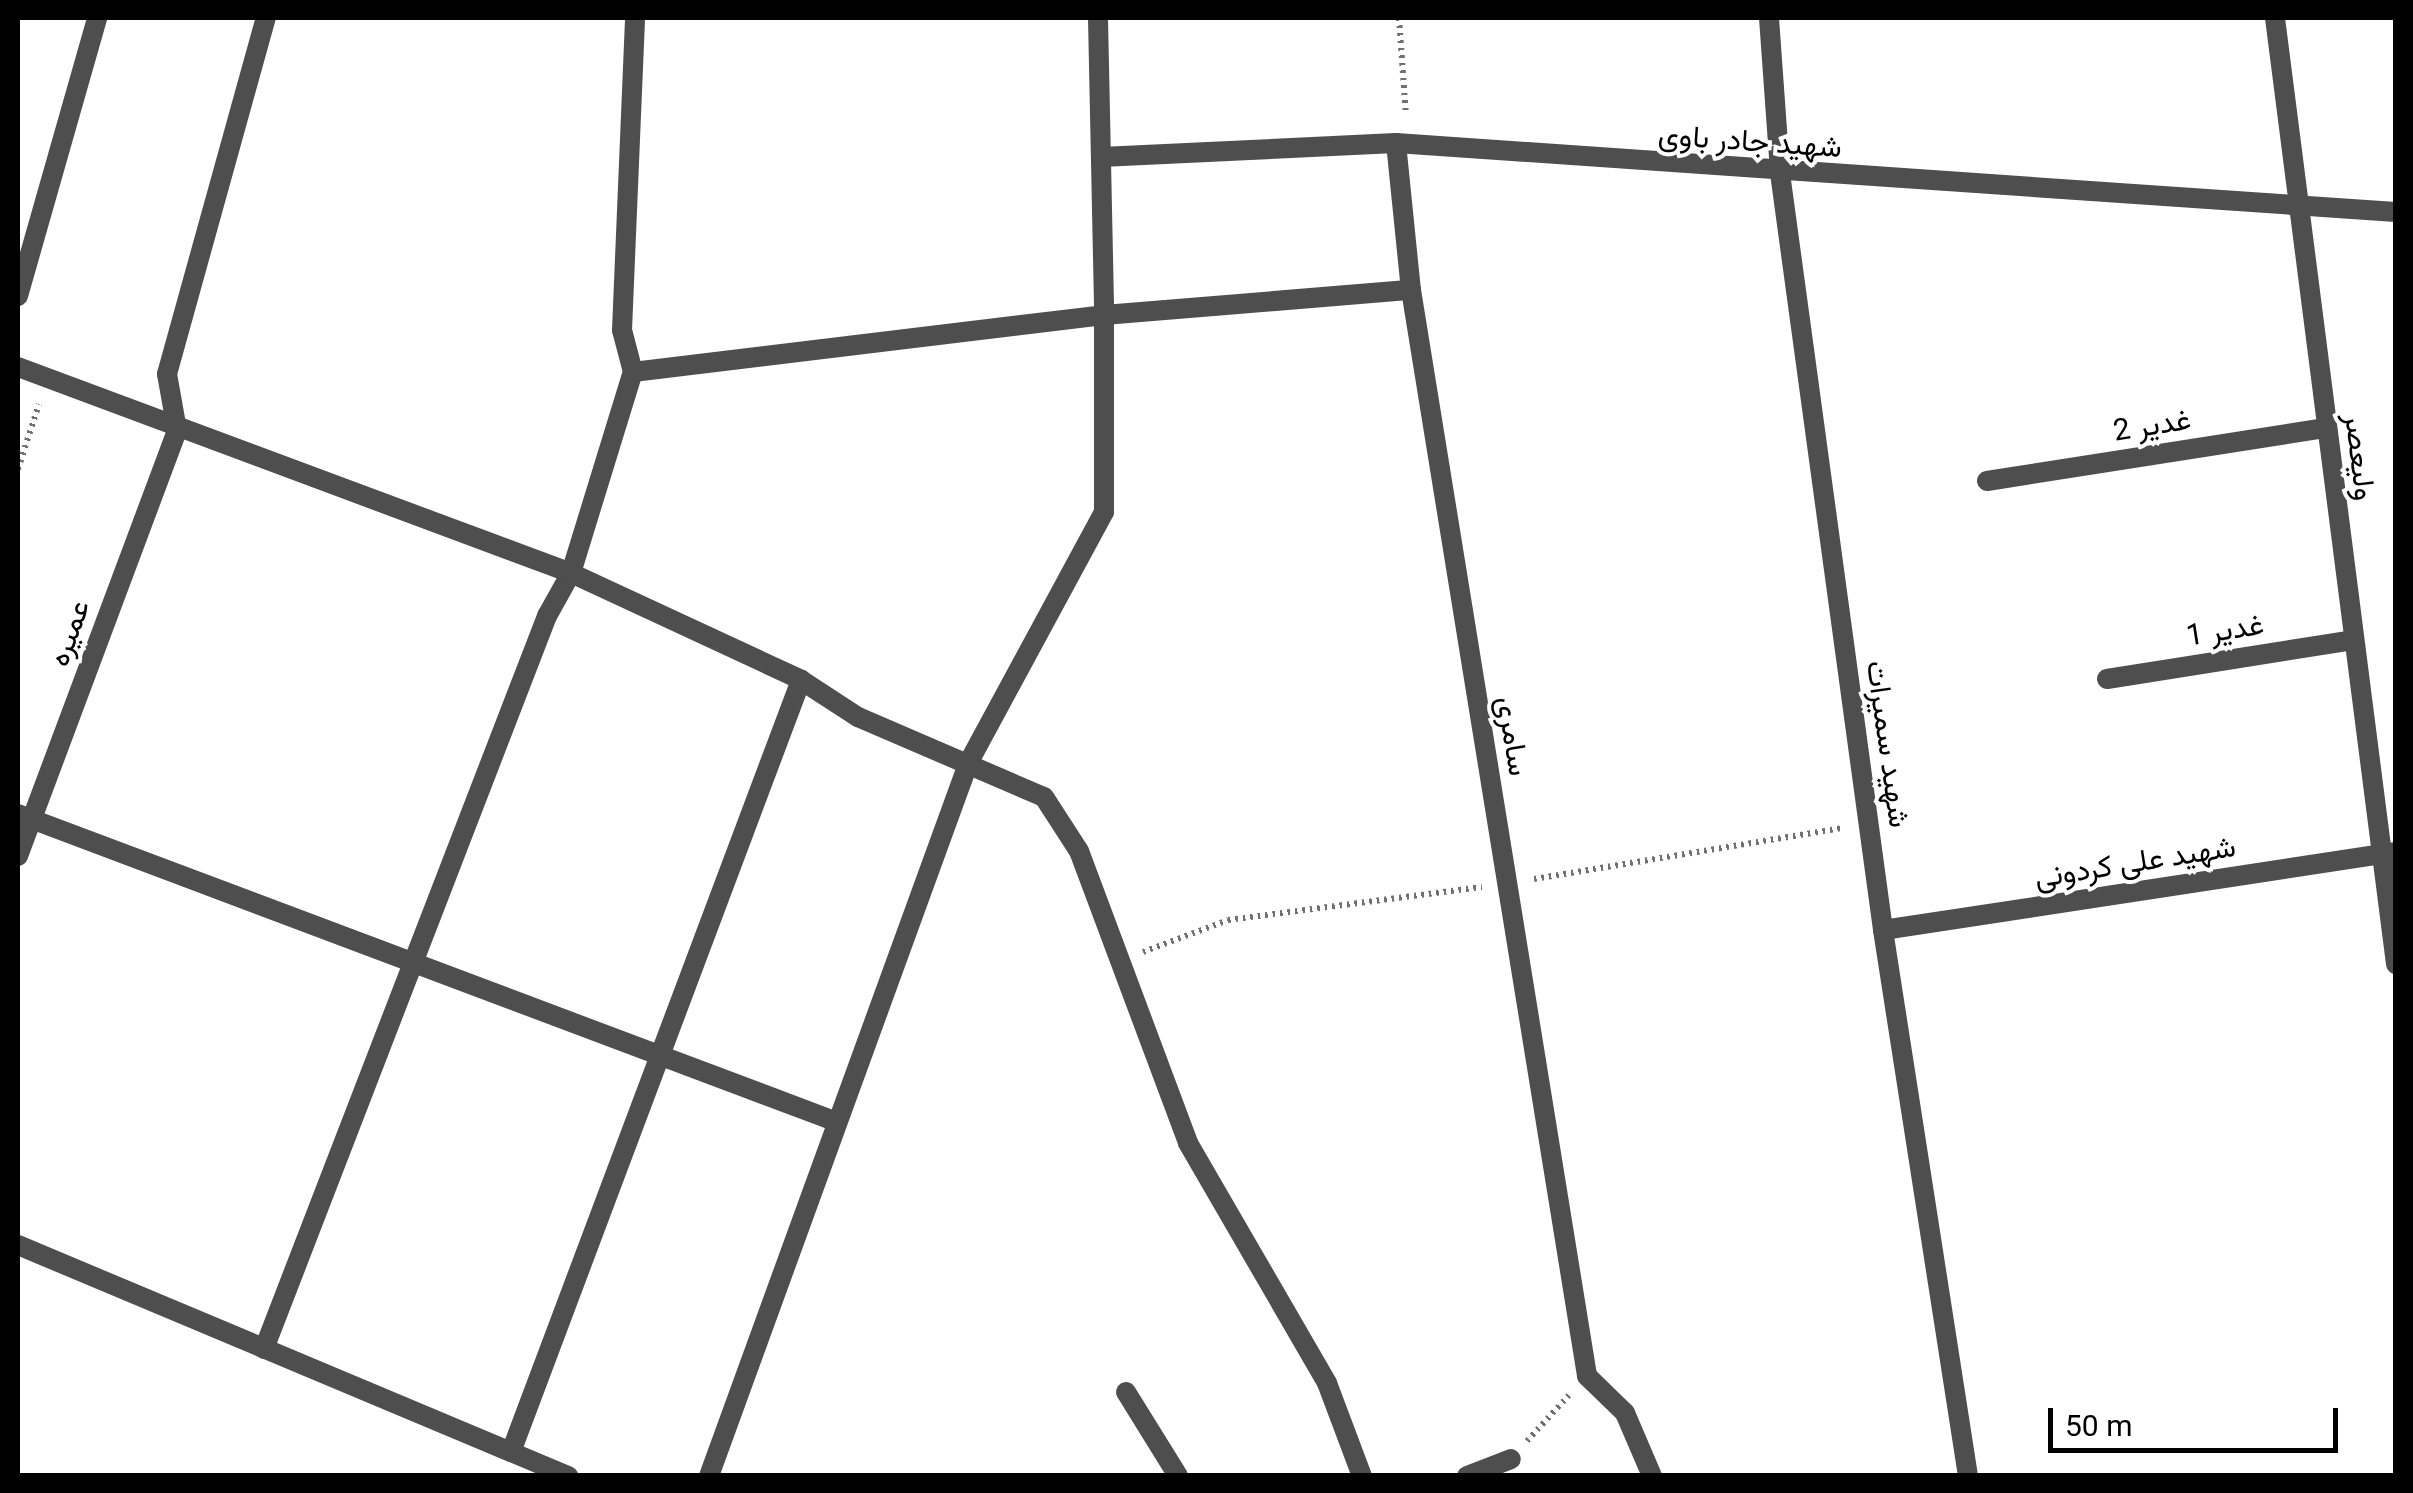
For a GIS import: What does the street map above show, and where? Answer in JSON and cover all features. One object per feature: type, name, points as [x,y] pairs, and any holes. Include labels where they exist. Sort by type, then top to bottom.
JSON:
[{"type":"street","points":[[18,296],[97,18]]},
{"type":"street","points":[[177,430],[167,374],[266,18]]},
{"type":"street","points":[[264,1348],[417,964],[547,616],[571,573],[633,372],[622,330],[635,18]]},
{"type":"street","points":[[709,1476],[968,764],[1104,512],[1098,18]]},
{"type":"street","name":"شهید سمیرات","points":[[1770,18],[1780,174],[1883,930],[1968,1476]]},
{"type":"street","name":"ولیعصر","points":[[2275,18],[2354,640],[2388,853],[2396,964]]},
{"type":"street","name":"شهید جادر باوی","points":[[1101,157],[1396,142],[1780,174],[2297,210],[2396,212]]},
{"type":"street","name":"سامری","points":[[1396,142],[1410,290],[1587,1376]]},
{"type":"street","points":[[633,372],[1104,315],[1410,290]]},
{"type":"street","points":[[18,367],[177,430],[571,573],[801,680],[858,716],[1044,797],[1079,851],[1188,1143],[1327,1383],[1362,1476]]},
{"type":"street","name":"غدیر 2","points":[[1987,481],[2326,428]]},
{"type":"street","name":"عمیره","points":[[18,856],[25,816],[177,430]]},
{"type":"street","name":"غدیر 1","points":[[2106,679],[2354,640]]},
{"type":"street","points":[[511,1452],[801,680]]},
{"type":"street","points":[[25,816],[838,1122]]},
{"type":"street","name":"شهید علی کردونی","points":[[1883,930],[2388,853]]},
{"type":"street","points":[[18,1244],[568,1476]]},
{"type":"street","points":[[1587,1376],[1625,1413],[1652,1476]]},
{"type":"street","points":[[1126,1392],[1178,1476]]},
{"type":"street","points":[[1467,1476],[1511,1458]]},
{"type":"path","points":[[1396,142],[1408,110],[1399,18]]},
{"type":"path","points":[[18,469],[48,379]]},
{"type":"path","points":[[1511,1458],[1587,1376]]}]
